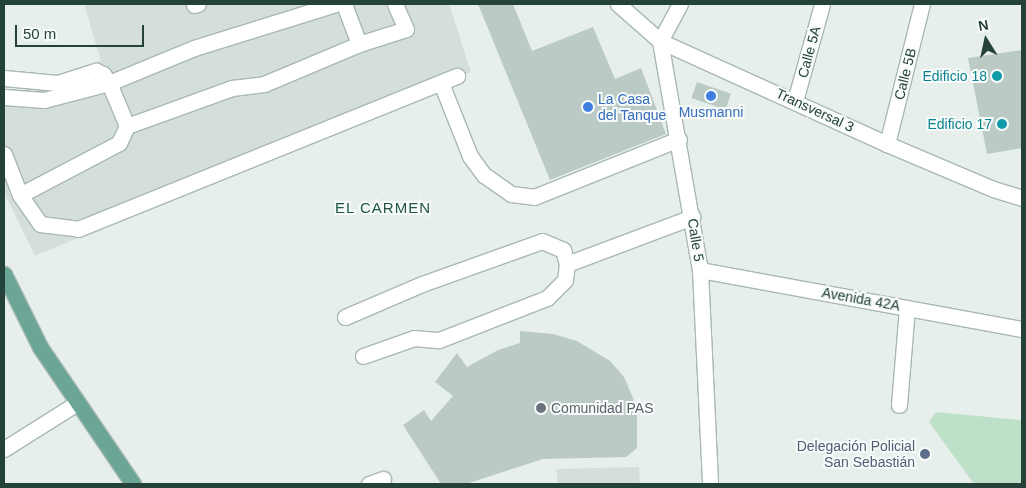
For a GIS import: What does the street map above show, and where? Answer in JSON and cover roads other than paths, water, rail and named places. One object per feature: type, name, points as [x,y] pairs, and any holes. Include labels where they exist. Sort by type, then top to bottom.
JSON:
[{"type":"main road","points":[[5,280],[40,347],[133,484]]},
{"type":"street","points":[[4,97],[44,100],[109,83],[194,48],[335,4]]},
{"type":"street","points":[[344,4],[359,44]]},
{"type":"street","points":[[20,195],[119,142],[127,126],[232,88],[264,84],[359,44],[406,29],[395,4]]},
{"type":"street","name":"Transversal 3","points":[[618,4],[660,42],[993,190],[1022,198]]},
{"type":"street","points":[[660,42],[680,4]]},
{"type":"street","name":"Calle 5A","points":[[795,101],[822,4]]},
{"type":"street","name":"Calle 5B","points":[[887,144],[922,4]]},
{"type":"street","name":"Calle 5","points":[[660,42],[679,139],[700,270],[710,484]]},
{"type":"street","points":[[4,78],[27,83],[58,83],[96,71],[104,74],[127,126]]},
{"type":"street","points":[[4,154],[20,195],[40,224],[78,229],[457,76]]},
{"type":"street","points":[[441,83],[470,156],[484,175],[511,194],[534,197],[679,139]]},
{"type":"street","points":[[567,264],[692,217]]},
{"type":"street","points":[[345,317],[422,284],[542,241],[563,250],[567,264],[565,280],[547,298],[439,340],[414,338],[363,356]]},
{"type":"street","name":"Avenida 42A","points":[[700,270],[1022,329]]},
{"type":"street","points":[[899,405],[907,308]]},
{"type":"street","points":[[4,449],[77,404]]},
{"type":"street","points":[[368,484],[384,479]]},
{"type":"place","name":"Edificio 18","points":[[997,76]]},
{"type":"place","name":"Musmanni","points":[[711,96]]},
{"type":"place","name":"La Casa del Tanque","points":[[588,107]]},
{"type":"place","name":"Edificio 17","points":[[1002,124]]},
{"type":"place","name":"Comunidad PAS","points":[[541,408]]},
{"type":"place","name":"Delegación Policial San Sebastián","points":[[925,454]]},
{"type":"district","name":"EL CARMEN","points":[[383,208]]}]
